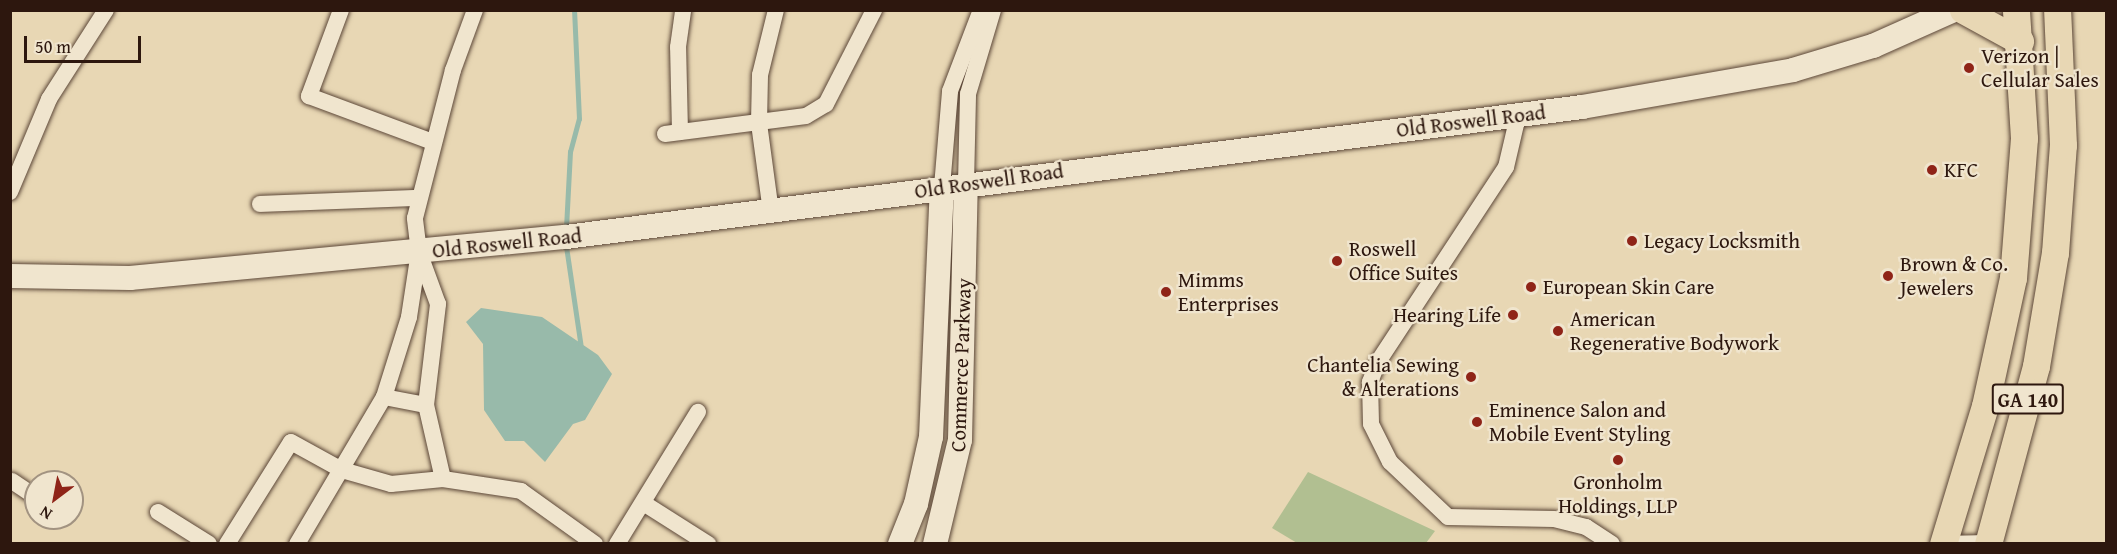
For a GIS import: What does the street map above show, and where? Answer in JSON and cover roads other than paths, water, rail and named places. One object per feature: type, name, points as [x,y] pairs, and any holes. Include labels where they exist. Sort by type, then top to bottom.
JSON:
[{"type":"main road","points":[[1962,10],[2020,41]]},
{"type":"main road","name":"GA 140","points":[[1942,543],[1985,406],[2010,297],[2024,138],[2020,41],[2016,10]]},
{"type":"main road","name":"GA 140","points":[[1988,543],[2037,366],[2055,253],[2063,145],[2057,10]]},
{"type":"street","points":[[10,192],[49,99],[106,10]]},
{"type":"street","points":[[341,10],[309,96],[433,142]]},
{"type":"street","points":[[297,543],[384,397],[409,317],[419,252],[419,198],[433,142],[475,10]]},
{"type":"street","points":[[684,10],[678,47],[673,133],[806,116],[826,104],[874,10]]},
{"type":"street","points":[[771,212],[759,123],[760,75],[776,10]]},
{"type":"street","points":[[942,187],[950,91],[981,10]]},
{"type":"street","points":[[966,184],[968,94],[993,10]]},
{"type":"street","name":"Old Roswell Road","points":[[10,276],[130,278],[419,252],[771,212],[942,187],[1518,116],[1750,80],[1873,45],[1954,10]]},
{"type":"street","points":[[1518,116],[1506,167],[1378,362],[1370,382],[1371,424],[1390,462],[1448,517],[1554,519],[1586,527],[1612,543]]},
{"type":"street","name":"Commerce Parkway","points":[[935,543],[960,440],[966,184]]},
{"type":"street","name":"Commerce Parkway","points":[[900,543],[916,504],[931,437],[942,187]]},
{"type":"street","points":[[260,204],[419,198]]},
{"type":"street","points":[[419,252],[438,304],[426,405],[443,479]]},
{"type":"street","points":[[384,397],[426,405]]},
{"type":"street","points":[[617,543],[645,504],[698,412]]},
{"type":"street","points":[[227,543],[291,442],[342,470],[391,484],[443,479],[521,491],[595,543]]},
{"type":"street","points":[[11,481],[24,489]]},
{"type":"street","points":[[645,504],[708,543]]},
{"type":"street","points":[[158,512],[209,543]]},
{"type":"street","points":[[1942,543],[1988,543]]},
{"type":"waterway","points":[[566,228],[570,152],[579,119],[574,10]]},
{"type":"waterway","points":[[566,243],[581,344]]},
{"type":"place","name":"Verizon | Cellular Sales","points":[[1969,68]]},
{"type":"place","name":"KFC","points":[[1932,170]]},
{"type":"place","name":"Legacy Locksmith","points":[[1632,241]]},
{"type":"place","name":"Roswell Office Suites","points":[[1337,261]]},
{"type":"place","name":"Brown & Co. Jewelers","points":[[1888,276]]},
{"type":"place","name":"European Skin Care","points":[[1531,287]]},
{"type":"place","name":"Mimms Enterprises","points":[[1166,292]]},
{"type":"place","name":"Hearing Life","points":[[1513,315]]},
{"type":"place","name":"American Regenerative Bodywork","points":[[1558,331]]},
{"type":"place","name":"Chantelia Sewing & Alterations","points":[[1471,377]]},
{"type":"place","name":"Eminence Salon and Mobile Event Styling","points":[[1477,422]]},
{"type":"place","name":"Gronholm Holdings, LLP","points":[[1618,460]]}]
